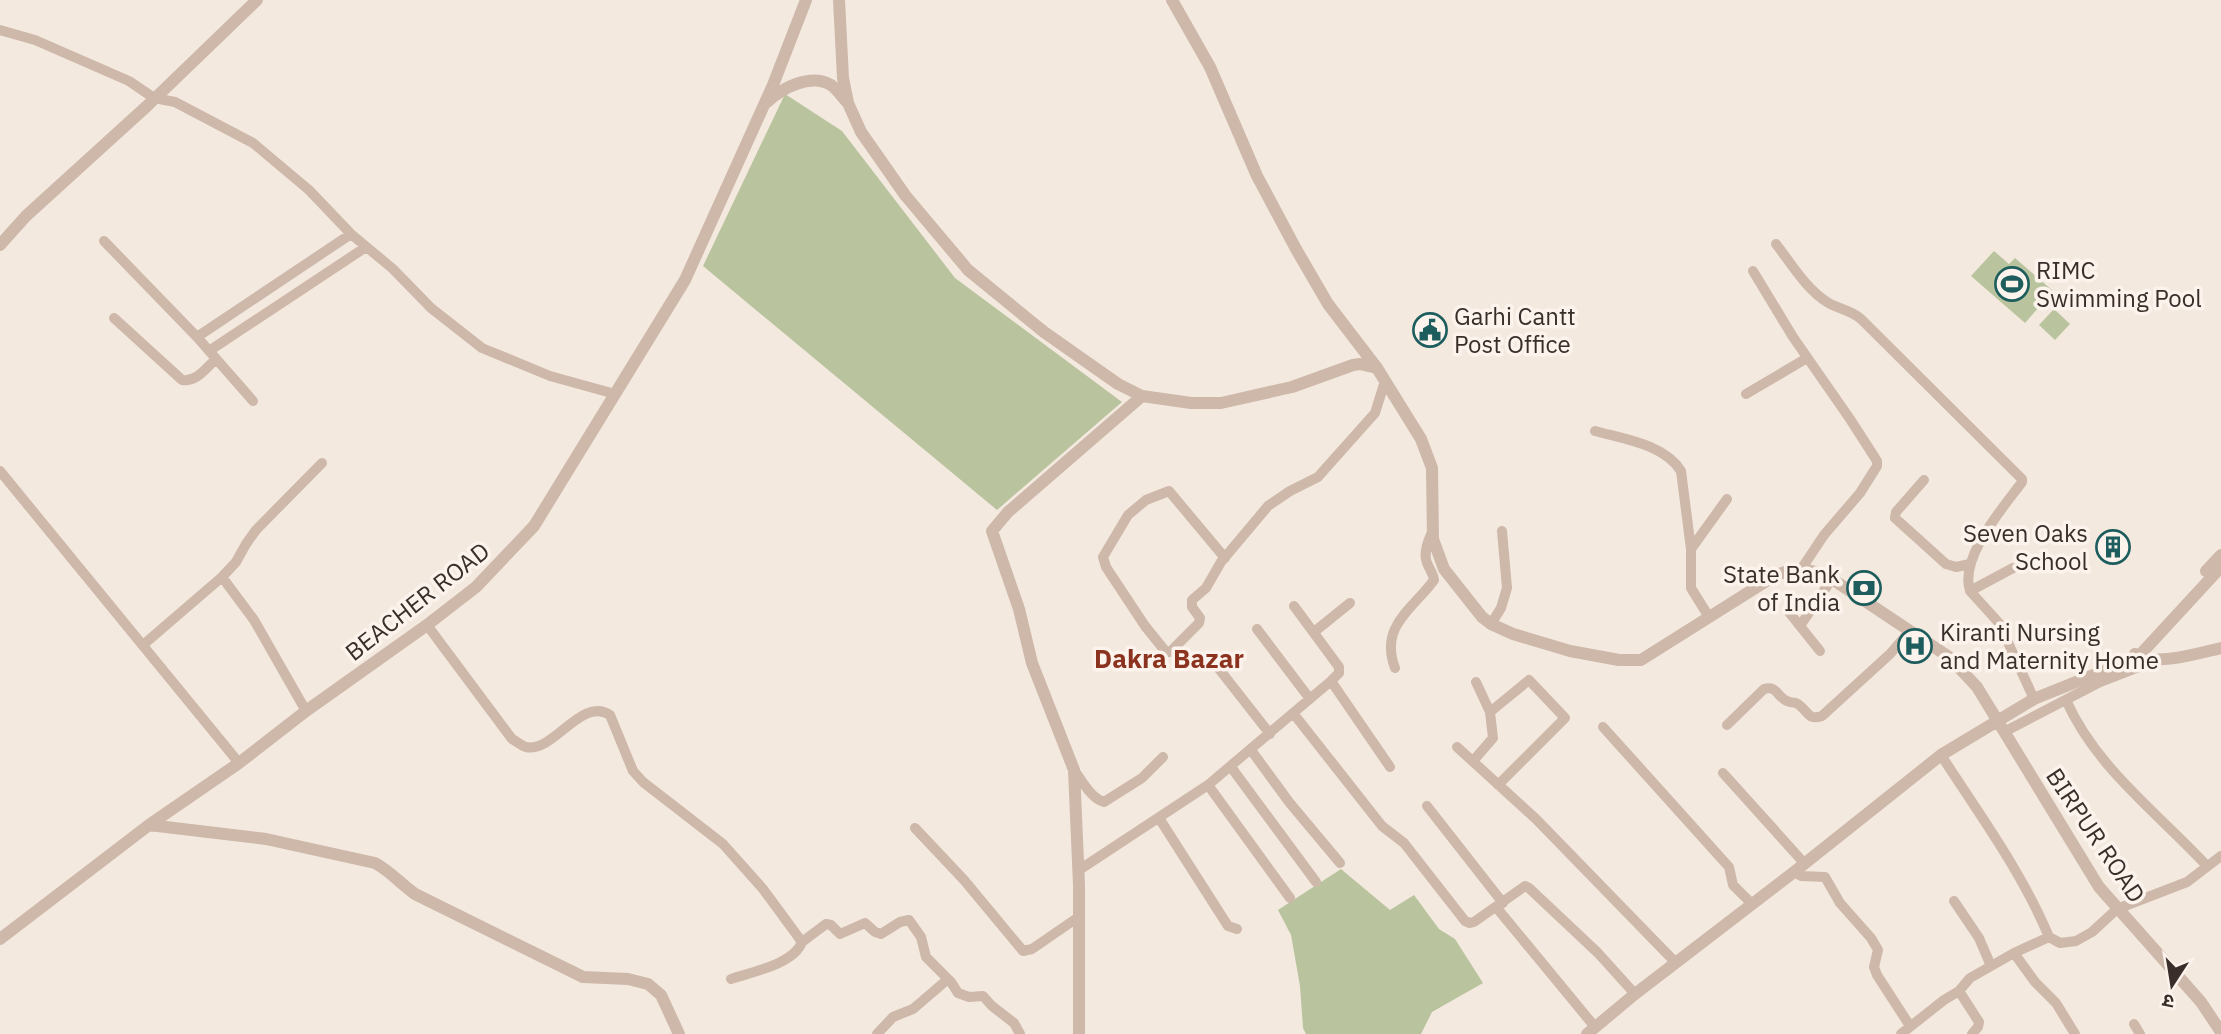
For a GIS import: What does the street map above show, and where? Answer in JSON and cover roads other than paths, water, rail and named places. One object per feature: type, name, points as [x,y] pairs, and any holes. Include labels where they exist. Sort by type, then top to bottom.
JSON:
[{"type":"street","points":[[0,245],[26,216],[257,0]]},
{"type":"street","name":"BEACHER ROAD","points":[[0,939],[149,825],[427,625],[476,587],[534,526],[685,280],[764,104],[806,0]]},
{"type":"street","points":[[839,0],[848,103],[861,132],[905,195],[968,270],[1044,332],[1118,384],[1142,397],[1191,403],[1221,402],[1292,387],[1353,365],[1377,368]]},
{"type":"street","points":[[1172,0],[1210,67],[1257,176],[1296,249],[1328,304],[1377,368],[1421,439],[1432,468],[1433,539],[1444,569],[1482,617],[1491,624],[1513,634],[1570,651],[1630,661],[1641,660],[1776,576],[1802,568],[1824,535],[1860,493],[1877,464],[1753,271]]},
{"type":"street","points":[[0,30],[35,40],[118,76],[154,98],[175,102],[216,121],[253,143],[309,190],[351,234],[393,269],[431,308],[482,348],[550,376],[615,394]]},
{"type":"street","points":[[764,104],[782,89],[801,83],[819,82],[831,85],[848,103]]},
{"type":"street","points":[[197,337],[351,234]]},
{"type":"street","points":[[104,241],[197,337],[253,401]]},
{"type":"street","points":[[1776,244],[1808,284],[1826,301],[1861,319],[2022,479],[1994,518],[1970,564],[1968,580],[1970,591],[1999,623],[2034,699]]},
{"type":"street","points":[[114,318],[177,377],[189,381],[197,377],[212,355],[366,247]]},
{"type":"street","points":[[1746,394],[1807,358]]},
{"type":"street","points":[[1225,558],[1169,491],[1146,500],[1128,515],[1103,557],[1106,567],[1145,626],[1168,653],[1199,624],[1200,618],[1192,607],[1192,600],[1206,588],[1225,558],[1268,506],[1318,477],[1375,413],[1385,381]]},
{"type":"street","points":[[1142,397],[1008,512],[992,531],[1019,609],[1032,663],[1074,770],[1093,796],[1104,802],[1142,778],[1163,757]]},
{"type":"street","points":[[1595,431],[1639,443],[1665,455],[1675,462],[1681,471],[1690,549],[1691,588],[1709,617]]},
{"type":"street","points":[[143,645],[222,577],[236,562],[256,530],[322,463]]},
{"type":"street","points":[[0,471],[239,762]]},
{"type":"street","points":[[1923,480],[1896,512],[1895,518],[1946,564],[1956,567],[1970,564]]},
{"type":"street","points":[[1690,549],[1727,499]]},
{"type":"street","points":[[1395,668],[1390,646],[1395,628],[1434,580],[1426,559],[1427,543],[1433,528]]},
{"type":"street","points":[[1491,624],[1505,598],[1507,588],[1502,531]]},
{"type":"street","points":[[2133,656],[2221,555]]},
{"type":"street","points":[[1427,806],[1591,1031],[1941,755],[2034,699],[2133,656],[2221,567]]},
{"type":"street","name":"BIRPUR ROAD","points":[[1802,568],[1832,579],[1949,657],[1976,687],[2099,887],[2201,1002],[2221,1032]]},
{"type":"street","points":[[1970,591],[2013,568]]},
{"type":"street","points":[[222,577],[254,620],[306,711]]},
{"type":"street","points":[[1800,626],[1832,579]]},
{"type":"street","points":[[1314,632],[1350,603]]},
{"type":"street","points":[[1079,870],[1208,785],[1339,673],[1339,667],[1294,606]]},
{"type":"street","points":[[1788,611],[1820,651]]},
{"type":"street","points":[[427,625],[512,739],[526,747],[537,747],[583,716],[596,711],[610,715],[633,771],[643,782],[723,844],[763,888],[802,942]]},
{"type":"street","points":[[1258,629],[1310,699]]},
{"type":"street","points":[[1727,725],[1768,687],[1774,688],[1787,701],[1797,704],[1809,717],[1822,716],[1890,654],[1910,631]]},
{"type":"street","points":[[2004,732],[2100,682],[2157,660],[2221,648]]},
{"type":"street","points":[[2133,656],[2157,660]]},
{"type":"street","points":[[1212,660],[1270,734]]},
{"type":"street","points":[[1490,712],[1529,680],[1565,718],[1498,785]]},
{"type":"street","points":[[1331,681],[1391,767]]},
{"type":"street","points":[[1473,761],[1493,738],[1490,712],[1476,682]]},
{"type":"street","points":[[2066,700],[2075,720],[2102,758],[2207,866]]},
{"type":"street","points":[[1293,713],[1382,826],[1404,843],[1462,918],[1470,923],[1474,922],[1525,886],[1598,953],[1635,994]]},
{"type":"street","points":[[1603,727],[1729,867],[1734,885],[1752,904]]},
{"type":"street","points":[[1457,747],[1536,819],[1676,963]]},
{"type":"street","points":[[1251,750],[1289,802],[1340,863]]},
{"type":"street","points":[[1941,755],[2009,860],[2036,907],[2049,937],[2060,943],[2076,941],[2092,932],[2117,909],[2187,882],[2221,856]]},
{"type":"street","points":[[1231,767],[1316,882]]},
{"type":"street","points":[[1074,770],[1080,916],[1079,1034]]},
{"type":"street","points":[[1723,773],[1799,868],[1801,876],[1825,877],[1840,903],[1871,938],[1878,950],[1874,967],[1877,975],[1913,1025],[1923,1034]]},
{"type":"street","points":[[1208,785],[1290,898]]},
{"type":"street","points":[[1160,818],[1228,926],[1237,929]]},
{"type":"street","points":[[149,825],[266,839],[375,863],[415,894],[583,976],[628,979],[648,984],[661,995],[679,1034]]},
{"type":"street","points":[[915,828],[964,880],[1023,951],[1032,949],[1080,916]]},
{"type":"street","points":[[1954,901],[1979,938],[1991,966]]},
{"type":"street","points":[[731,979],[786,959],[799,949],[802,942],[826,924],[840,934],[865,923],[881,934],[900,922],[909,920],[921,937],[926,957],[963,996],[980,995],[987,998],[992,1006],[1014,1023],[1020,1034]]},
{"type":"street","points":[[1900,1034],[1959,991],[1970,978],[2049,937]]},
{"type":"street","points":[[2014,953],[2035,982],[2056,1003],[2075,1034]]},
{"type":"street","points":[[877,1034],[893,1017],[913,1009],[948,979]]},
{"type":"street","points":[[1959,991],[1979,1022],[1972,1034]]},
{"type":"street","points":[[2134,1024],[2140,1034]]},
{"type":"place","name":"RIMC Swimming Pool","points":[[2012,284]]},
{"type":"place","name":"Garhi Cantt Post Office","points":[[1430,330]]},
{"type":"place","name":"Seven Oaks School","points":[[2113,547]]},
{"type":"place","name":"State Bank of India","points":[[1864,588]]},
{"type":"place","name":"Kiranti Nursing and Maternity Home","points":[[1915,646]]},
{"type":"district","name":"Dakra Bazar","points":[[1169,658]]}]
